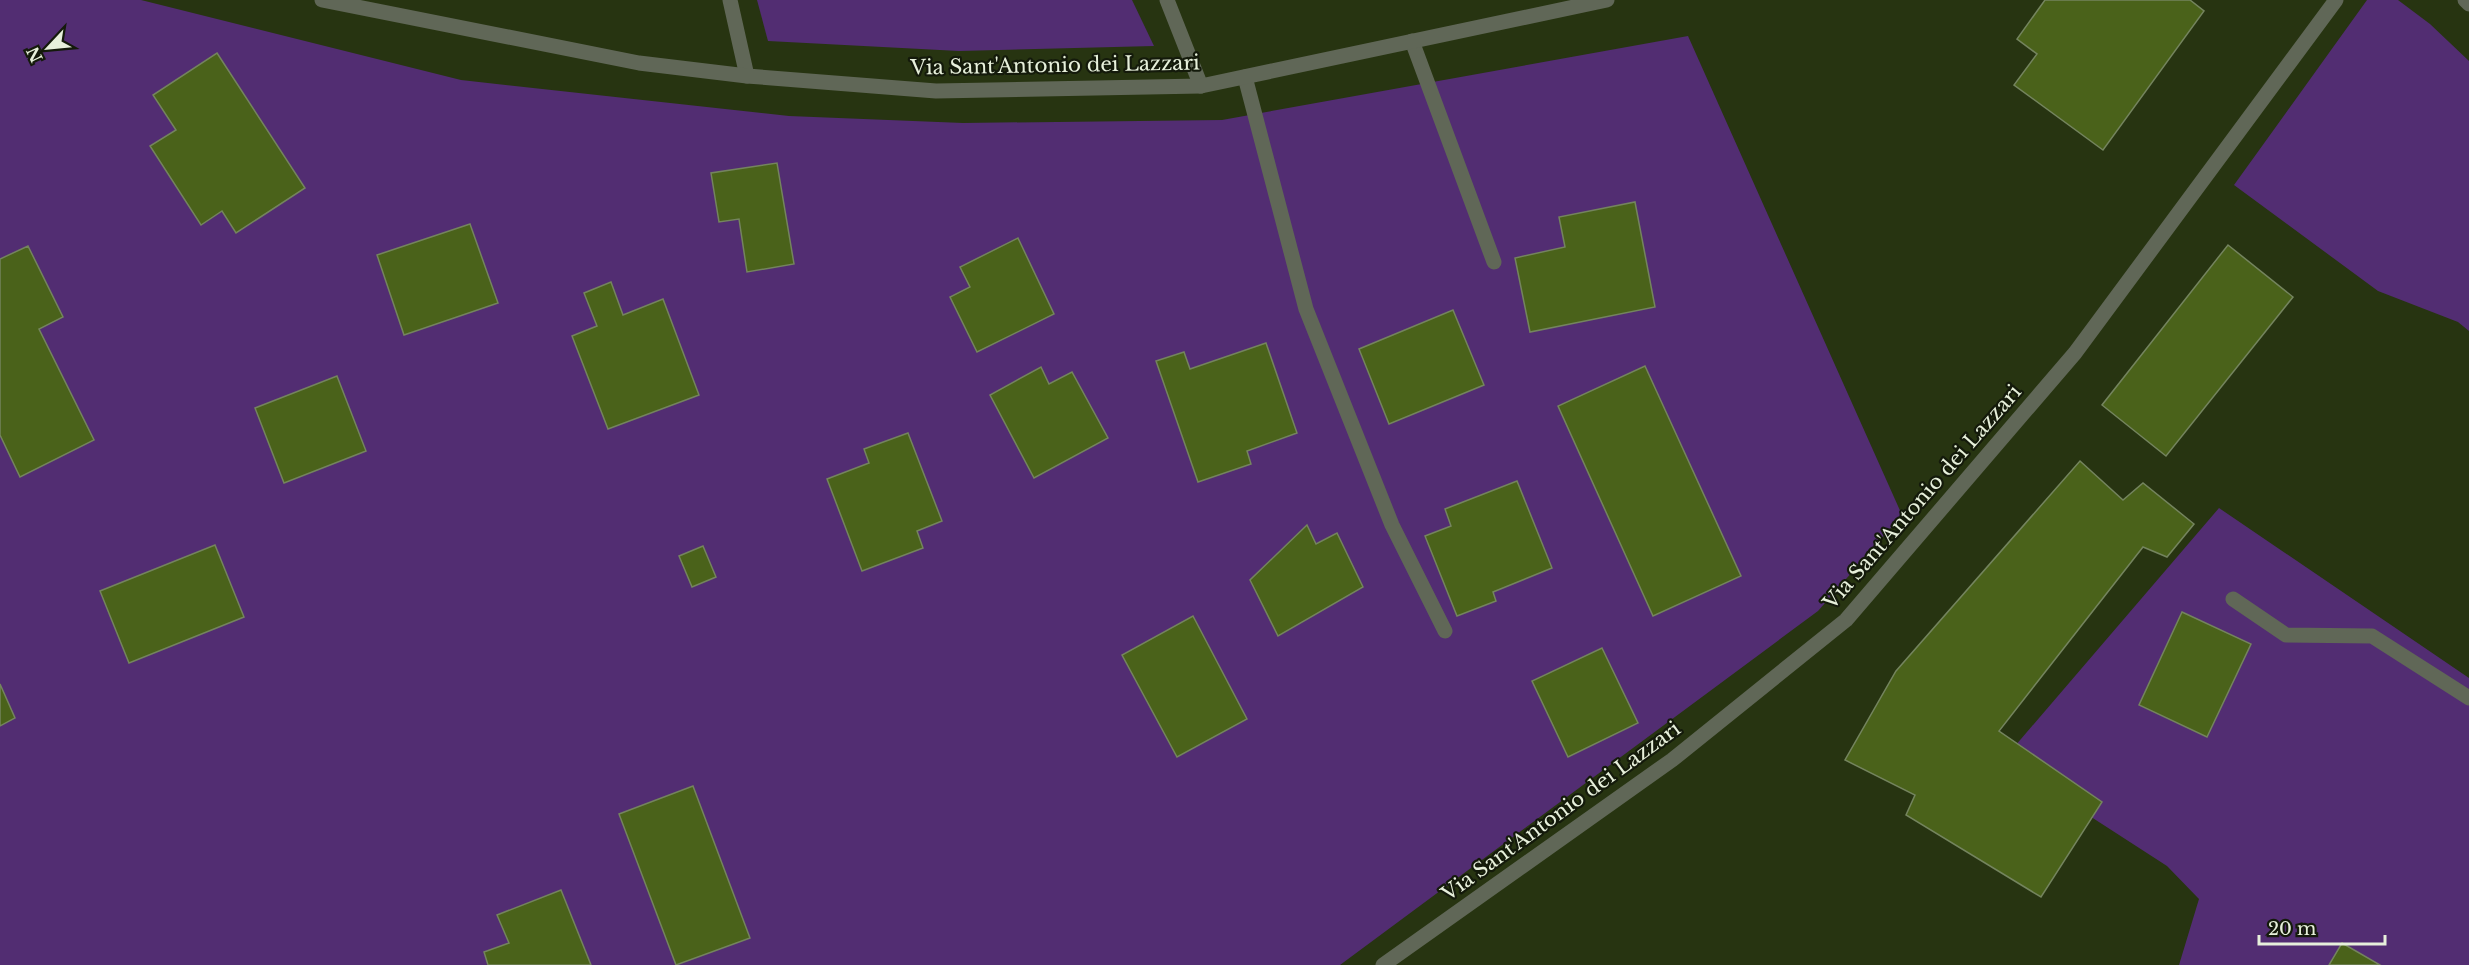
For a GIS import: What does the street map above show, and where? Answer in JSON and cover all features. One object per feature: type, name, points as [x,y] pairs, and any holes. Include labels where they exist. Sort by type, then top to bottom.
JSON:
[{"type":"street","name":"Via Sant'Antonio dei Lazzari","points":[[322,0],[639,63],[747,76],[936,91],[1201,86],[1607,0]]},
{"type":"street","points":[[730,0],[747,76]]},
{"type":"street","points":[[1167,0],[1201,86]]},
{"type":"street","name":"Via Sant'Antonio dei Lazzari","points":[[1383,965],[1672,760],[1846,620],[2076,353],[2336,0]]},
{"type":"street","points":[[2465,0],[2469,4]]},
{"type":"street","points":[[1412,41],[1494,262]]},
{"type":"street","points":[[1245,77],[1306,309],[1392,525],[1445,631]]},
{"type":"street","points":[[2233,599],[2286,636],[2372,636],[2469,698]]},
{"type":"shaded area","points":[[0,0],[141,0],[461,80],[789,116],[963,123],[1222,120],[1688,36],[1902,515],[1818,611],[1340,965],[0,965]]},
{"type":"shaded area","points":[[757,0],[1132,0],[1154,46],[959,51],[768,41]]},
{"type":"shaded area","points":[[2367,0],[2398,0],[2430,24],[2469,61],[2469,331],[2458,322],[2378,291],[2234,185]]},
{"type":"shaded area","points":[[2219,508],[2469,678],[2469,965],[2179,965],[2199,899],[2167,866],[2003,760]]},
{"type":"building","points":[[2045,0],[2190,0],[2204,11],[2103,150],[2014,85],[2037,54],[2017,39]]},
{"type":"building","points":[[217,53],[305,188],[236,233],[222,211],[201,225],[150,146],[176,130],[153,95]]},
{"type":"building","points":[[777,163],[794,264],[747,272],[739,219],[719,222],[711,173]]},
{"type":"building","points":[[1635,202],[1655,307],[1530,332],[1515,258],[1565,247],[1559,217]]},
{"type":"building","points":[[470,224],[498,303],[404,335],[377,255]]},
{"type":"building","points":[[1018,238],[1054,314],[977,352],[950,297],[970,287],[960,267]]},
{"type":"building","points":[[2228,245],[2293,297],[2166,456],[2102,405]]},
{"type":"building","points":[[28,246],[63,317],[39,329],[94,440],[20,477],[0,435],[0,259]]},
{"type":"building","points":[[611,282],[623,315],[663,299],[699,395],[608,429],[572,336],[597,326],[584,293]]},
{"type":"building","points":[[1453,310],[1484,385],[1389,424],[1359,349]]},
{"type":"building","points":[[1266,343],[1297,433],[1247,451],[1251,464],[1198,482],[1156,361],[1184,352],[1190,369]]},
{"type":"building","points":[[1645,366],[1741,576],[1653,616],[1558,406]]},
{"type":"building","points":[[1041,367],[1049,384],[1072,372],[1108,438],[1034,478],[990,395]]},
{"type":"building","points":[[337,376],[366,451],[284,483],[255,408]]},
{"type":"building","points":[[908,433],[942,521],[917,531],[923,548],[862,571],[827,479],[869,463],[864,449]]},
{"type":"building","points":[[2080,461],[2123,500],[2143,483],[2194,524],[2167,557],[2143,547],[1999,731],[2102,802],[2041,897],[1906,815],[1915,795],[1845,760],[1896,671]]},
{"type":"building","points":[[1517,481],[1552,568],[1493,592],[1496,601],[1457,616],[1425,536],[1451,526],[1445,509]]},
{"type":"building","points":[[1307,525],[1316,544],[1337,533],[1363,587],[1278,636],[1250,580]]},
{"type":"building","points":[[215,545],[244,617],[129,663],[100,591]]},
{"type":"building","points":[[703,546],[716,577],[692,587],[679,556]]},
{"type":"building","points":[[2182,612],[2251,644],[2207,737],[2139,705]]},
{"type":"building","points":[[1193,616],[1247,719],[1177,757],[1122,655]]},
{"type":"building","points":[[1602,648],[1638,723],[1568,757],[1532,681]]},
{"type":"building","points":[[0,684],[15,718],[0,726]]},
{"type":"building","points":[[693,786],[750,938],[676,965],[619,814]]},
{"type":"building","points":[[561,890],[591,965],[488,965],[484,952],[509,943],[497,915]]},
{"type":"building","points":[[2342,943],[2380,965],[2329,965]]}]
